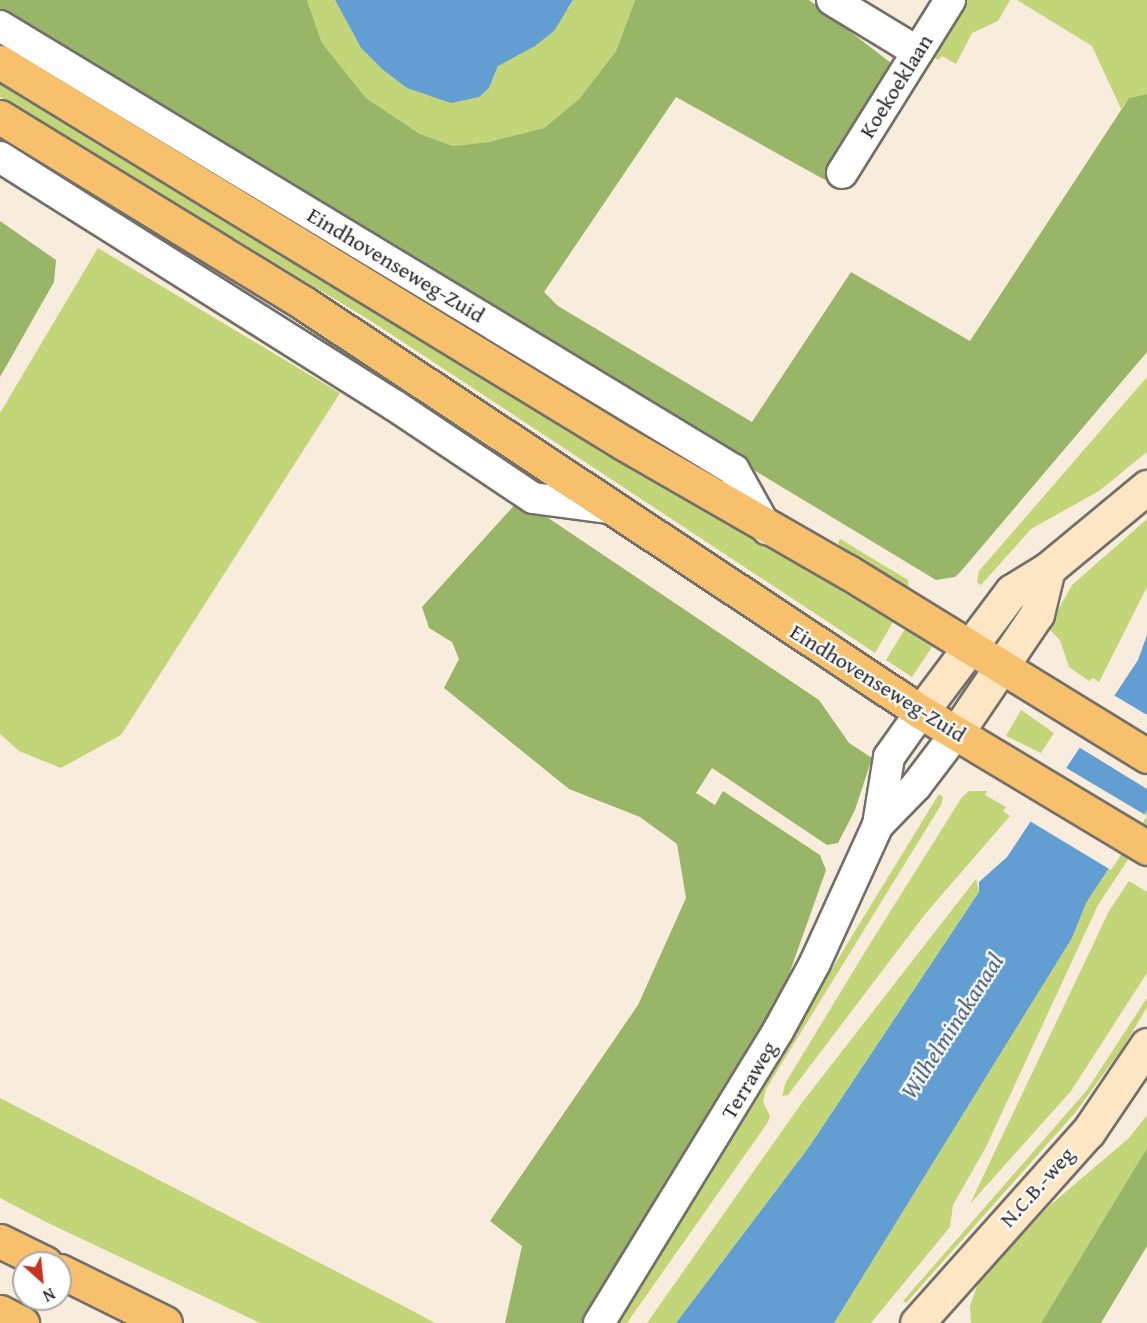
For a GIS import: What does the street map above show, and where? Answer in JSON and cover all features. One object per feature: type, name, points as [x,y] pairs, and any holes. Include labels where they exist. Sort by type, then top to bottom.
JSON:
[{"type":"main road","name":"Eindhovenseweg-Zuid","points":[[0,62],[767,529],[848,572],[967,648],[1004,668],[1147,756]]},
{"type":"main road","name":"Eindhovenseweg-Zuid","points":[[0,117],[305,304],[921,712],[957,732],[1026,778],[1147,848]]},
{"type":"main road","points":[[0,1241],[20,1251]]},
{"type":"main road","points":[[72,1277],[165,1323]]},
{"type":"main road","points":[[0,1312],[22,1323]]},
{"type":"street","points":[[832,0],[918,52]]},
{"type":"street","name":"Koekoeklaan","points":[[842,173],[950,0]]},
{"type":"street","name":"Eindhovenseweg-Zuid","points":[[0,26],[734,470],[767,529]]},
{"type":"street","name":"Eindhovenseweg-Zuid","points":[[0,157],[384,399],[534,498],[615,509]]},
{"type":"street","points":[[921,712],[1012,591],[1048,569],[1147,487]]},
{"type":"street","points":[[957,732],[1004,668],[1037,614],[1048,569]]},
{"type":"street","name":"Terraweg","points":[[599,1323],[778,1031],[815,963],[878,825],[889,757],[921,712]]},
{"type":"street","name":"Terraweg","points":[[878,825],[916,786],[957,732]]},
{"type":"street","name":"N.C.B.-weg","points":[[917,1323],[1088,1132],[1147,1045]]},
{"type":"green space","points":[[0,0],[307,0],[322,43],[366,98],[420,134],[453,146],[488,142],[544,128],[579,99],[616,51],[635,0],[809,0],[895,66],[825,180],[676,97],[544,292],[558,306],[752,422],[851,272],[970,341],[1129,98],[1147,94],[1147,352],[962,570],[955,577],[936,580],[0,15]]},
{"type":"green space","points":[[307,0],[335,0],[361,48],[382,69],[489,88],[498,66],[569,8],[573,0],[635,0],[616,51],[579,99],[544,128],[488,142],[453,146],[420,134],[366,98],[322,43]]},
{"type":"green space","points":[[963,0],[1010,0],[998,21],[972,33],[956,64],[942,56],[938,60],[930,54]]},
{"type":"green space","points":[[1017,0],[1147,0],[1147,94],[1129,98],[1121,109],[1092,46]]},
{"type":"green space","points":[[0,84],[893,622],[875,653],[371,321],[0,97]]},
{"type":"green space","points":[[0,221],[56,260],[54,282],[0,377]]},
{"type":"green space","points":[[98,248],[340,393],[121,735],[61,768],[19,751],[0,734],[0,413]]},
{"type":"green space","points":[[1147,377],[1147,452],[1099,491],[1031,529],[981,585],[977,582],[979,571]]},
{"type":"green space","points":[[520,499],[819,700],[849,743],[872,758],[855,810],[838,843],[827,845],[712,768],[696,793],[715,805],[723,791],[820,855],[826,870],[781,997],[586,1323],[505,1323],[522,1246],[490,1221],[638,1005],[686,898],[677,844],[640,817],[569,789],[444,688],[459,659],[452,642],[429,628],[422,607]]},
{"type":"green space","points":[[1147,519],[1147,587],[1099,682],[1093,678],[1089,681],[1069,667],[1060,640],[1048,628],[1072,585]]},
{"type":"green space","points":[[840,539],[908,580],[909,594],[861,569],[838,543]]},
{"type":"green space","points":[[905,629],[932,647],[912,677],[886,660]]},
{"type":"green space","points":[[1021,710],[1054,733],[1041,753],[1006,736]]},
{"type":"green space","points":[[969,791],[987,791],[985,795],[1006,807],[1003,811],[1010,816],[926,913],[788,1095],[782,1096],[786,1082],[868,947],[962,797]]},
{"type":"green space","points":[[939,794],[943,797],[941,805],[766,1089],[763,1102],[770,1116],[768,1122],[627,1323],[615,1323]]},
{"type":"green space","points":[[1147,810],[1147,831],[1098,905],[986,1147],[953,1205],[950,1227],[871,1323],[834,1323],[1072,938],[1086,903]]},
{"type":"green space","points":[[976,879],[979,892],[809,1147],[676,1323],[647,1323],[801,1104]]},
{"type":"green space","points":[[1129,881],[1147,892],[1147,973],[1071,1091],[970,1204],[1109,911]]},
{"type":"green space","points":[[1147,998],[1147,1007],[1124,1046],[1075,1113],[906,1303],[903,1301],[1087,1090]]},
{"type":"green space","points":[[0,1098],[435,1323],[260,1323],[48,1223],[0,1198]]},
{"type":"green space","points":[[1147,1115],[1147,1148],[1041,1323],[971,1323],[970,1306],[978,1283],[1048,1207],[1129,1138]]},
{"type":"green space","points":[[1147,1148],[1147,1246],[1101,1323],[1041,1323]]},
{"type":"water","points":[[335,0],[573,0],[554,31],[535,46],[498,66],[489,88],[479,97],[451,103],[407,88],[382,69],[361,48]]},
{"type":"water","name":"Wilhelminakanaal","points":[[1147,635],[1147,810],[1086,903],[1072,938],[834,1323],[676,1323],[809,1147],[979,892],[979,882],[1007,857],[1138,660]]},
{"type":"pier","points":[[1112,694],[1147,715],[1147,789],[1077,746]]},
{"type":"pier","points":[[1063,766],[1147,816],[1111,870],[1028,820]]}]
